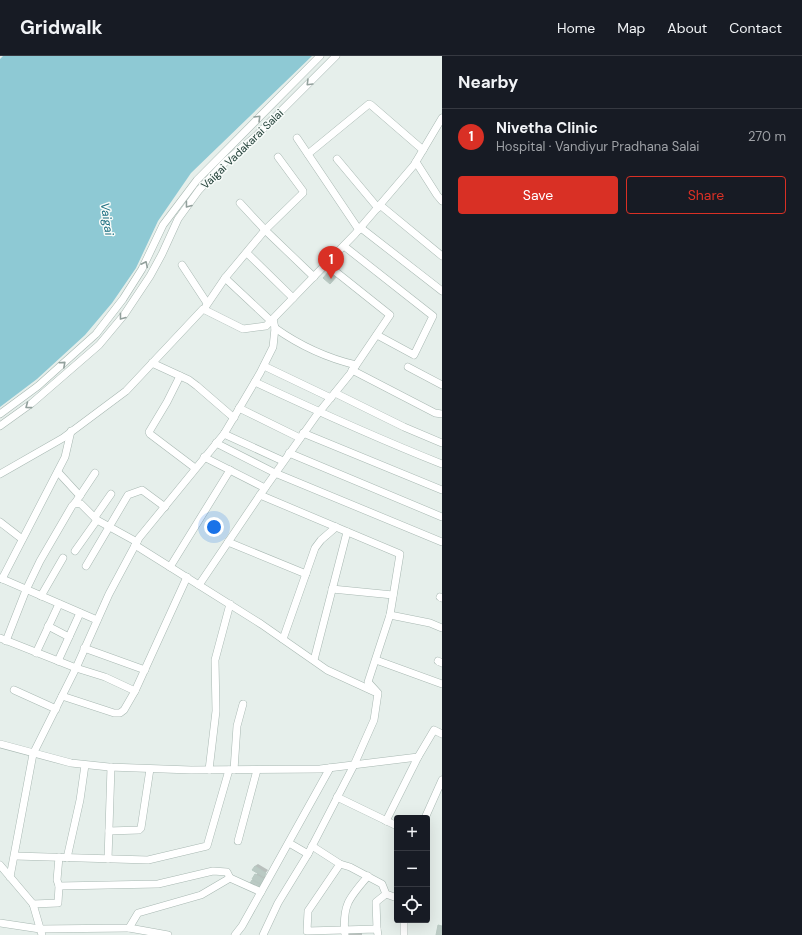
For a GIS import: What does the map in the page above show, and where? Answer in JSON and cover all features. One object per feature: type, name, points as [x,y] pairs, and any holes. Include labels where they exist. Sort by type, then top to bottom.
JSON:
[{"type":"street","name":"Vaigai Vadakarai Salai","points":[[0,414],[38,386],[96,334],[123,299],[142,269],[163,225],[197,180],[320,56]]},
{"type":"street","name":"Vaigai Vadakarai Salai","points":[[0,426],[32,403],[98,345],[124,315],[150,276],[178,219],[199,190],[226,161],[256,136],[336,56]]},
{"type":"street","points":[[308,154],[368,104],[423,150]]},
{"type":"street","points":[[182,265],[205,306],[243,329],[266,326],[360,229],[416,162],[442,118]]},
{"type":"street","points":[[297,138],[360,229],[442,291]]},
{"type":"street","points":[[0,474],[63,438],[126,391],[205,306],[225,278],[266,230],[303,193],[278,157]]},
{"type":"street","points":[[337,159],[379,206],[442,256]]},
{"type":"street","points":[[416,162],[436,195],[442,201]]},
{"type":"street","points":[[240,203],[314,277]]},
{"type":"street","points":[[344,246],[433,316],[414,355],[377,335]]},
{"type":"street","points":[[247,253],[293,298]]},
{"type":"street","points":[[199,585],[283,461],[354,368],[390,315],[326,264]]},
{"type":"street","points":[[10,877],[33,754],[76,668],[109,594],[136,543],[195,468],[224,434],[255,382],[273,347],[275,328],[272,320],[225,278]]},
{"type":"street","points":[[275,328],[314,350],[354,368],[435,412],[442,414]]},
{"type":"street","points":[[152,363],[197,386],[234,418]]},
{"type":"street","points":[[264,366],[442,443]]},
{"type":"street","points":[[408,367],[442,385]]},
{"type":"street","points":[[180,376],[167,402],[149,432],[195,468]]},
{"type":"street","points":[[255,382],[319,412],[442,464]]},
{"type":"street","points":[[239,408],[302,435],[442,490]]},
{"type":"street","points":[[71,431],[65,457],[58,472],[1,578],[97,620]]},
{"type":"street","points":[[224,434],[283,461]]},
{"type":"street","points":[[216,443],[275,473],[442,542]]},
{"type":"street","points":[[289,453],[442,517]]},
{"type":"street","points":[[204,457],[265,488]]},
{"type":"street","points":[[170,567],[230,470]]},
{"type":"street","points":[[58,472],[80,496]]},
{"type":"street","points":[[95,473],[75,504],[72,506],[40,561],[3,640],[76,668],[105,677],[135,691]]},
{"type":"street","points":[[86,566],[128,495],[142,490],[165,507]]},
{"type":"street","points":[[75,552],[111,494]]},
{"type":"street","points":[[260,495],[400,554],[390,614],[368,682],[378,693]]},
{"type":"street","points":[[75,504],[81,504],[96,519],[108,528],[136,543],[170,567],[230,604],[327,670],[378,693]]},
{"type":"street","points":[[0,522],[22,539]]},
{"type":"street","points":[[283,640],[316,548],[321,540],[336,527]]},
{"type":"street","points":[[314,660],[347,532]]},
{"type":"street","points":[[228,542],[306,574]]},
{"type":"street","points":[[41,596],[63,558]]},
{"type":"street","points":[[62,696],[114,712],[120,713],[124,710],[145,670],[187,577]]},
{"type":"street","points":[[332,589],[393,595]]},
{"type":"street","points":[[36,653],[59,604]]},
{"type":"street","points":[[208,770],[216,711],[215,660],[230,604]]},
{"type":"street","points":[[58,661],[80,613]]},
{"type":"street","points":[[390,614],[430,623],[442,628]]},
{"type":"street","points":[[48,626],[69,637]]},
{"type":"street","points":[[84,648],[145,670]]},
{"type":"street","points":[[376,660],[442,684]]},
{"type":"street","points":[[14,690],[56,708]]},
{"type":"street","points":[[263,935],[278,903],[308,854],[354,765],[374,720],[378,693]]},
{"type":"street","points":[[15,856],[148,860],[208,846],[232,770],[237,726],[243,704]]},
{"type":"street","points":[[386,821],[418,757],[434,730],[442,734]]},
{"type":"street","points":[[0,744],[71,763],[150,769],[320,769],[418,757]]},
{"type":"street","points":[[67,858],[80,800],[85,765]]},
{"type":"street","points":[[108,859],[111,767]]},
{"type":"street","points":[[234,935],[242,926],[330,768]]},
{"type":"street","points":[[109,831],[139,830],[141,828],[150,769]]},
{"type":"street","points":[[238,841],[257,770]]},
{"type":"street","points":[[427,815],[439,794],[442,780]]},
{"type":"street","points":[[337,797],[394,825]]},
{"type":"street","points":[[288,843],[308,854]]},
{"type":"street","points":[[312,846],[340,864],[350,867],[382,884],[386,894],[394,897]]},
{"type":"street","points":[[33,904],[58,903],[59,886],[57,880],[59,857]]},
{"type":"street","points":[[340,864],[308,911],[305,933],[377,932],[376,902],[386,894]]},
{"type":"street","points":[[0,865],[33,904],[41,932]]},
{"type":"street","points":[[59,886],[158,884],[213,871],[226,872],[230,878],[261,892]]},
{"type":"street","points":[[345,932],[345,908],[353,894],[368,876]]},
{"type":"street","points":[[128,928],[138,913],[201,895],[230,878]]},
{"type":"street","points":[[0,923],[41,932],[102,932],[128,928],[139,932],[168,935]]},
{"type":"street","points":[[404,923],[404,935]]},
{"type":"water","name":"Vaigai","points":[[3,56],[312,56],[191,173],[158,221],[136,268],[112,303],[85,335],[37,379],[0,407],[0,59]]},
{"type":"building","points":[[330,270],[337,276],[330,284],[323,278]]},
{"type":"building","points":[[255,866],[266,873],[264,877],[252,870]]},
{"type":"building","points":[[255,874],[264,879],[261,884],[252,879]]},
{"type":"building","points":[[252,880],[261,885],[258,890],[249,885]]},
{"type":"building","points":[[438,925],[442,926],[442,935],[436,935]]},
{"type":"place","name":"Nivetha Clinic","points":[[331,279]]}]
